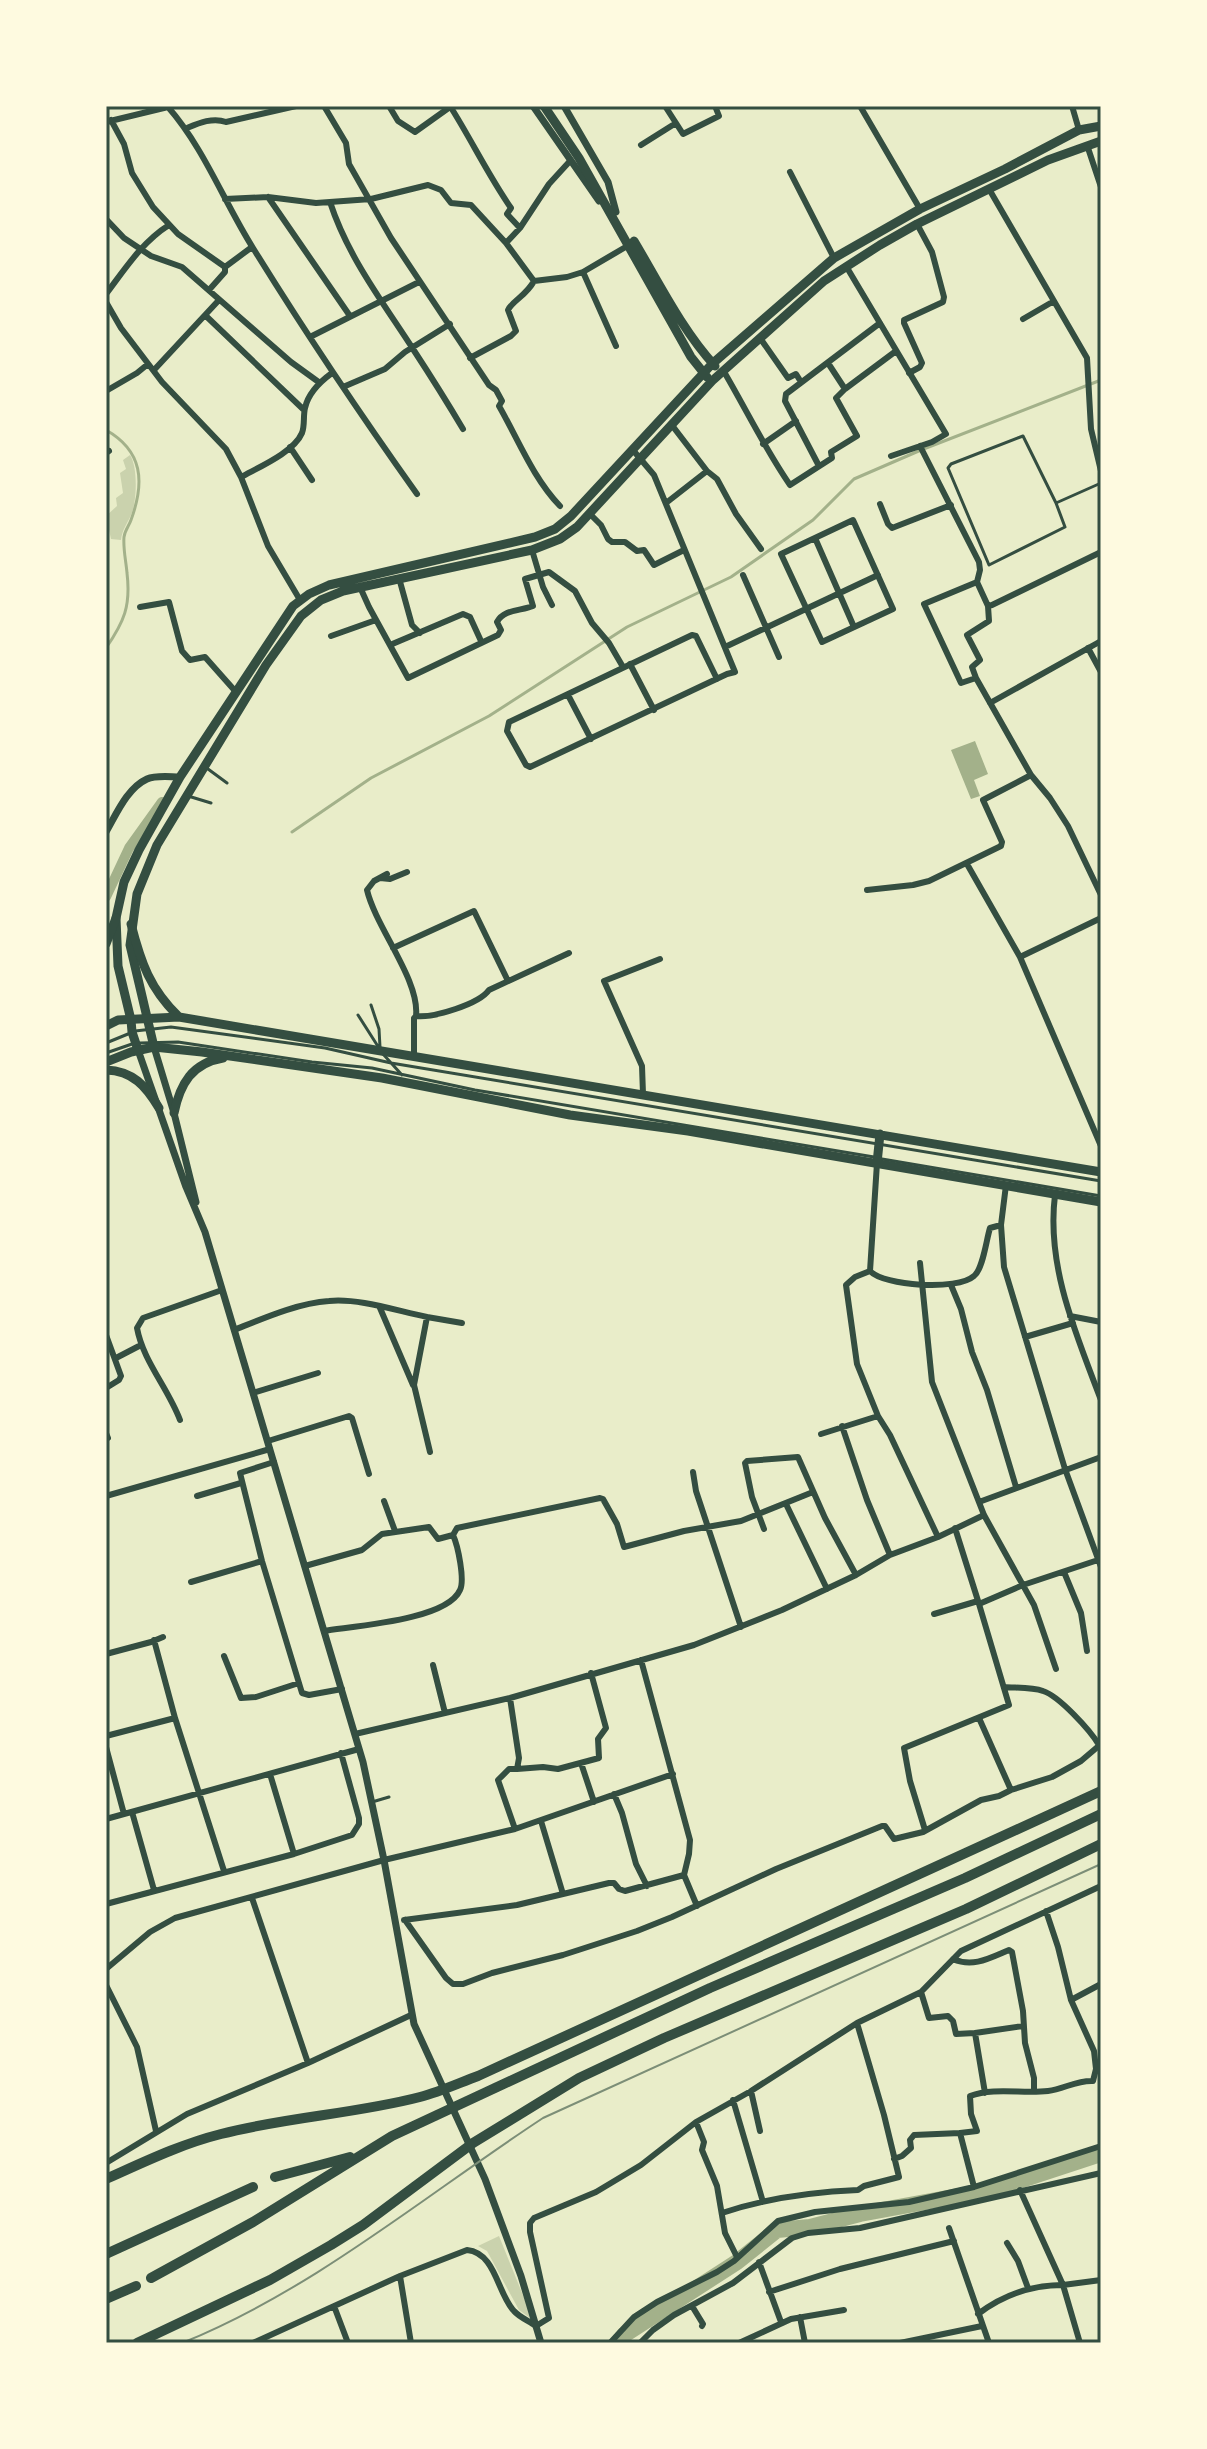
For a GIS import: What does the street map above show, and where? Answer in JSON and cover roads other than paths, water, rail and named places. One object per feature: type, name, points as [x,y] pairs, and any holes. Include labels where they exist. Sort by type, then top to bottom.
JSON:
[{"type":"highway","points":[[106,2179],[176,2148],[218,2135],[410,2099],[478,2076],[1101,1791]]},
{"type":"highway","points":[[151,2278],[253,2222],[392,2136],[710,1988],[965,1878],[1101,1814]]},
{"type":"highway","points":[[137,2343],[270,2280],[331,2245],[363,2225],[473,2143],[579,2078],[664,2038],[966,1909],[1101,1844]]},
{"type":"highway","points":[[275,2177],[360,2155]]},
{"type":"highway","points":[[106,2254],[253,2187]]},
{"type":"highway","points":[[106,2299],[136,2286]]},
{"type":"main road","points":[[547,106],[665,295],[712,364],[722,372]]},
{"type":"main road","points":[[106,944],[124,882],[180,777],[287,613],[300,600],[329,585],[546,533],[571,516],[712,364],[834,258],[920,209],[1079,130],[1101,126]]},
{"type":"main road","points":[[153,1044],[130,945],[137,894],[157,845],[185,796],[266,665],[301,616],[321,600],[360,587],[532,550],[560,539],[577,527],[712,381],[802,300],[846,266],[917,224],[1048,160],[1101,141]]},
{"type":"main road","points":[[613,210],[623,235],[691,357],[712,381]]},
{"type":"main road","points":[[116,918],[118,966],[137,1047]]},
{"type":"main road","points":[[131,924],[144,970],[161,1000],[179,1017]]},
{"type":"main road","points":[[106,1026],[118,1020],[149,1022],[179,1017],[1101,1172]]},
{"type":"main road","points":[[106,1062],[137,1047],[153,1044],[382,1078],[570,1115],[877,1160],[1055,1195],[1101,1199]]},
{"type":"main road","points":[[174,1113],[179,1091],[187,1077],[206,1062],[231,1057]]},
{"type":"main road","points":[[106,1070],[117,1070],[135,1078],[159,1108]]},
{"type":"main road","points":[[877,1160],[880,1134]]},
{"type":"street","points":[[225,267],[178,234],[153,207],[132,173],[124,144],[108,121],[168,106],[187,128],[252,247],[332,373],[417,494]]},
{"type":"street","points":[[187,128],[218,119],[226,122],[296,106]]},
{"type":"street","points":[[324,106],[346,143],[349,164],[391,238],[470,358],[496,390],[502,401],[499,406],[528,460],[548,493],[560,506]]},
{"type":"street","points":[[389,106],[398,121],[413,132],[450,107],[511,208],[507,214],[520,228]]},
{"type":"street","points":[[533,106],[623,235]]},
{"type":"street","points":[[564,106],[608,182],[613,210]]},
{"type":"street","points":[[665,106],[684,134],[719,116],[715,106]]},
{"type":"street","points":[[860,106],[920,209]]},
{"type":"street","points":[[1072,106],[1079,130]]},
{"type":"street","points":[[641,145],[676,123]]},
{"type":"street","points":[[1087,145],[1101,187]]},
{"type":"street","points":[[506,243],[520,228],[549,184],[570,161]]},
{"type":"street","points":[[790,172],[834,258]]},
{"type":"street","points":[[225,199],[268,197],[316,203],[371,199],[428,185],[436,186],[451,203],[471,205],[506,243],[534,281]]},
{"type":"street","points":[[989,189],[1085,354],[1091,429],[1101,471]]},
{"type":"street","points":[[268,197],[350,316]]},
{"type":"street","points":[[330,202],[338,227],[379,301],[463,429]]},
{"type":"street","points":[[106,219],[140,249],[182,267],[291,362],[320,383]]},
{"type":"street","points":[[909,373],[922,363],[904,320],[938,306],[944,297],[932,252],[917,224]]},
{"type":"street","points":[[106,294],[140,249],[154,234],[169,225]]},
{"type":"street","points":[[534,281],[583,272],[629,245]]},
{"type":"street","points":[[209,290],[225,272],[225,267],[252,247]]},
{"type":"street","points":[[846,266],[946,434],[921,449],[891,456]]},
{"type":"street","points":[[583,272],[616,346]]},
{"type":"street","points":[[470,358],[516,331],[509,306],[528,293],[534,281]]},
{"type":"street","points":[[310,337],[419,282]]},
{"type":"street","points":[[154,370],[219,300]]},
{"type":"street","points":[[1023,319],[1054,301]]},
{"type":"street","points":[[106,304],[162,382],[226,449],[241,477],[268,546],[300,600]]},
{"type":"street","points":[[206,316],[304,410]]},
{"type":"street","points":[[819,466],[786,394],[880,323]]},
{"type":"street","points":[[343,387],[385,369],[412,347],[450,324]]},
{"type":"street","points":[[759,338],[788,378],[796,374],[801,382]]},
{"type":"street","points":[[722,372],[789,485],[832,458],[831,452],[857,435],[836,399],[896,351]]},
{"type":"street","points":[[828,363],[845,389]]},
{"type":"street","points":[[106,391],[148,364]]},
{"type":"street","points":[[241,477],[290,447],[302,433],[304,410],[320,383],[332,373]]},
{"type":"street","points":[[763,444],[796,421]]},
{"type":"street","points":[[671,424],[707,471],[717,479],[736,514],[761,549]]},
{"type":"street","points":[[1091,429],[1101,427]]},
{"type":"street","points":[[290,447],[312,480]]},
{"type":"street","points":[[632,449],[654,475],[735,672],[530,767],[507,731],[509,722],[694,634],[717,679]]},
{"type":"street","points":[[921,449],[979,562],[977,582],[988,606],[989,621],[967,635],[980,660],[972,667],[976,678],[1031,775],[1068,826],[1101,895]]},
{"type":"street","points":[[666,503],[707,471]]},
{"type":"street","points":[[880,504],[892,528],[951,505]]},
{"type":"street","points":[[589,513],[601,525],[608,539],[625,542],[637,551],[644,550],[654,565],[684,550]]},
{"type":"street","points":[[853,520],[893,609],[822,642],[781,554],[815,538],[853,520]]},
{"type":"street","points":[[815,538],[854,627]]},
{"type":"street","points":[[532,550],[552,605]]},
{"type":"street","points":[[988,606],[1101,552]]},
{"type":"street","points":[[360,587],[403,672],[410,678],[500,632],[497,622],[500,617],[533,606],[525,579],[549,572],[575,591],[592,623],[626,666],[654,710]]},
{"type":"street","points":[[743,575],[779,657]]},
{"type":"street","points":[[725,647],[878,575]]},
{"type":"street","points":[[399,578],[412,625],[420,633]]},
{"type":"street","points":[[976,678],[961,683],[924,604],[977,582]]},
{"type":"street","points":[[140,607],[169,602],[182,651],[190,660],[205,657],[236,692]]},
{"type":"street","points":[[390,645],[463,614],[468,614],[481,641]]},
{"type":"street","points":[[331,636],[376,620]]},
{"type":"street","points":[[990,703],[1101,641]]},
{"type":"street","points":[[1088,648],[1101,672]]},
{"type":"street","points":[[568,695],[591,739]]},
{"type":"street","points":[[867,890],[913,885],[967,864],[1003,844],[984,799],[1031,775]]},
{"type":"street","points":[[106,832],[125,801],[148,778],[180,777]]},
{"type":"street","points":[[967,864],[1020,957],[1101,1146]]},
{"type":"street","points":[[380,878],[390,879],[407,872]]},
{"type":"street","points":[[387,874],[371,883],[367,890],[375,915],[416,1003],[414,1056]]},
{"type":"street","points":[[393,948],[474,911],[508,981]]},
{"type":"street","points":[[1020,957],[1101,918]]},
{"type":"street","points":[[416,1016],[433,1017],[482,998],[489,990],[569,953]]},
{"type":"street","points":[[643,1094],[642,1066],[604,981],[660,959]]},
{"type":"street","points":[[153,1044],[174,1113],[199,1216],[359,1749],[400,1920],[411,2015],[485,2179],[521,2276],[541,2343]]},
{"type":"street","points":[[137,1047],[199,1216]]},
{"type":"street","points":[[870,1271],[877,1160]]},
{"type":"street","points":[[934,1614],[1100,1562],[1065,1469],[1004,1267],[1001,1225],[1006,1185]]},
{"type":"street","points":[[1055,1195],[1053,1247],[1072,1319],[1101,1400]]},
{"type":"street","points":[[870,1271],[879,1277],[922,1285],[951,1285],[974,1276],[980,1267],[990,1228],[1001,1225]]},
{"type":"street","points":[[920,1263],[932,1382],[984,1515],[1034,1605],[1056,1669]]},
{"type":"street","points":[[870,1271],[850,1280],[846,1288],[857,1364],[878,1416],[938,1537]]},
{"type":"street","points":[[951,1285],[1016,1487]]},
{"type":"street","points":[[180,1420],[141,1345],[137,1328],[143,1318],[222,1290]]},
{"type":"street","points":[[234,1330],[329,1301],[347,1301],[462,1323]]},
{"type":"street","points":[[380,1308],[414,1385],[430,1452]]},
{"type":"street","points":[[414,1385],[427,1317]]},
{"type":"street","points":[[1025,1337],[1072,1319],[1101,1322]]},
{"type":"street","points":[[106,1335],[121,1376],[106,1388]]},
{"type":"street","points":[[116,1358],[141,1345]]},
{"type":"street","points":[[253,1393],[318,1373]]},
{"type":"street","points":[[106,1496],[269,1445],[349,1416],[369,1474]]},
{"type":"street","points":[[821,1434],[878,1416]]},
{"type":"street","points":[[842,1426],[862,1488],[890,1555]]},
{"type":"street","points":[[764,1529],[745,1473],[746,1462],[798,1457],[856,1575]]},
{"type":"street","points":[[979,1502],[1065,1469],[1100,1460]]},
{"type":"street","points":[[274,1462],[240,1473],[262,1561],[302,1693],[342,1689]]},
{"type":"street","points":[[693,1472],[707,1527],[741,1627]]},
{"type":"street","points":[[197,1496],[241,1483]]},
{"type":"street","points":[[305,1566],[362,1550],[382,1534],[395,1531],[429,1527],[438,1539],[453,1535],[457,1528],[600,1498],[617,1524],[624,1547],[733,1523],[813,1492]]},
{"type":"street","points":[[384,1501],[395,1531]]},
{"type":"street","points":[[786,1504],[827,1589]]},
{"type":"street","points":[[355,1734],[510,1698],[694,1645],[827,1589],[890,1555],[984,1515]]},
{"type":"street","points":[[925,1830],[904,1748],[1009,1705],[955,1528]]},
{"type":"street","points":[[324,1631],[426,1614],[444,1606],[456,1597],[462,1585],[458,1567],[460,1555],[453,1535]]},
{"type":"street","points":[[191,1582],[262,1561]]},
{"type":"street","points":[[1064,1572],[1081,1613],[1087,1651]]},
{"type":"street","points":[[106,1654],[163,1637]]},
{"type":"street","points":[[154,1640],[198,1794],[224,1871]]},
{"type":"street","points":[[224,1656],[241,1698],[256,1697],[299,1683]]},
{"type":"street","points":[[641,1660],[690,1840],[684,1875],[697,1906]]},
{"type":"street","points":[[433,1665],[445,1713]]},
{"type":"street","points":[[515,1829],[498,1780],[509,1769],[558,1769],[598,1759],[598,1739],[606,1728],[591,1673]]},
{"type":"street","points":[[400,1920],[446,1978],[459,1985],[617,1938],[882,1826],[892,1838],[898,1839],[925,1830],[981,1800],[1052,1777],[1081,1761],[1100,1744],[1073,1713],[1045,1691],[1004,1687]]},
{"type":"street","points":[[510,1698],[519,1758],[517,1769]]},
{"type":"street","points":[[106,1736],[175,1718]]},
{"type":"street","points":[[979,1718],[1011,1790]]},
{"type":"street","points":[[106,1747],[154,1890]]},
{"type":"street","points":[[106,1819],[359,1749]]},
{"type":"street","points":[[106,1904],[294,1854],[344,1839],[355,1832],[359,1824],[358,1811],[341,1753]]},
{"type":"street","points":[[581,1763],[594,1802]]},
{"type":"street","points":[[270,1774],[294,1854]]},
{"type":"street","points":[[106,1969],[150,1932],[184,1916],[384,1860],[515,1829],[673,1774]]},
{"type":"street","points":[[614,1794],[636,1864],[647,1886]]},
{"type":"street","points":[[541,1821],[563,1894]]},
{"type":"street","points":[[400,1920],[517,1905],[609,1883],[625,1891],[684,1875]]},
{"type":"street","points":[[536,2326],[549,2318],[530,2232],[530,2223],[534,2218],[596,2192],[630,2172],[696,2122],[751,2091],[857,2023],[921,1992],[961,1951],[1101,1886]]},
{"type":"street","points":[[252,1898],[308,2063]]},
{"type":"street","points":[[894,2159],[911,2148],[910,2140],[914,2135],[977,2131],[969,2099],[972,2094],[1049,2091],[1082,2081],[1097,2082],[1094,2051],[1071,2000],[1046,1911]]},
{"type":"street","points":[[953,1959],[964,1964],[976,1963],[1011,1950],[1034,2091]]},
{"type":"street","points":[[1071,2000],[1101,1984]]},
{"type":"street","points":[[106,1985],[137,2047],[156,2131]]},
{"type":"street","points":[[921,1992],[929,2018],[948,2016],[953,2021],[956,2034],[1023,2026]]},
{"type":"street","points":[[106,2163],[187,2114],[411,2015]]},
{"type":"street","points":[[722,2213],[818,2192],[858,2190],[899,2177],[857,2023]]},
{"type":"street","points":[[975,2033],[985,2093]]},
{"type":"street","points":[[751,2091],[760,2131]]},
{"type":"street","points":[[733,2100],[763,2202]]},
{"type":"street","points":[[696,2122],[704,2142],[702,2150],[717,2186],[725,2233],[737,2257]]},
{"type":"street","points":[[960,2133],[974,2187]]},
{"type":"street","points":[[610,2343],[646,2308],[717,2272],[778,2221],[815,2212],[909,2202],[974,2187],[1021,2175],[1101,2146]]},
{"type":"street","points":[[640,2343],[653,2330],[733,2283],[792,2238],[808,2233],[860,2228],[1101,2173]]},
{"type":"street","points":[[1023,2189],[1063,2285],[1080,2343]]},
{"type":"street","points":[[949,2228],[989,2343]]},
{"type":"street","points":[[769,2292],[840,2269],[954,2241]]},
{"type":"street","points":[[1007,2243],[1028,2288]]},
{"type":"street","points":[[253,2343],[400,2276],[461,2251],[472,2250],[490,2266],[516,2313],[536,2326]]},
{"type":"street","points":[[759,2262],[781,2322]]},
{"type":"street","points":[[400,2276],[411,2343]]},
{"type":"street","points":[[978,2314],[992,2303],[1028,2288],[1101,2280]]},
{"type":"street","points":[[334,2306],[348,2343]]},
{"type":"street","points":[[692,2306],[702,2326]]},
{"type":"street","points":[[739,2343],[781,2322],[844,2310]]},
{"type":"street","points":[[800,2317],[805,2343]]},
{"type":"street","points":[[900,2343],[982,2326]]},
{"type":"street","points":[[273,2334],[277,2343]]},
{"type":"lane","points":[[1023,436],[1056,503],[1066,524],[1064,528],[989,565],[948,468],[951,464],[1023,436]]},
{"type":"lane","points":[[1056,503],[1101,483]]},
{"type":"lane","points":[[203,766],[227,783]]},
{"type":"lane","points":[[185,796],[211,803]]},
{"type":"lane","points":[[371,1005],[379,1029],[380,1051]]},
{"type":"lane","points":[[358,1015],[380,1051],[402,1075]]},
{"type":"lane","points":[[106,1043],[149,1022],[325,1048],[391,1063],[1101,1181]]},
{"type":"lane","points":[[273,1033],[290,1044]]},
{"type":"lane","points":[[153,1044],[178,1042],[321,1063],[358,1065],[488,1093],[1101,1199]]},
{"type":"lane","points":[[106,1053],[137,1047]]},
{"type":"lane","points":[[372,1802],[389,1797]]},
{"type":"waterway","points":[[292,832],[371,778],[489,716],[627,627],[731,577],[813,520],[854,479],[1101,380]]},
{"type":"waterway","points":[[106,430],[118,438],[134,458],[139,480],[135,506],[124,537],[127,604],[122,622],[106,648]]},
{"type":"waterway","points":[[106,897],[129,848],[162,802]]},
{"type":"waterway","points":[[618,2343],[624,2335],[737,2262],[777,2230],[810,2227],[860,2214],[991,2190],[1101,2154]]},
{"type":"tram line","points":[[182,2343],[231,2321],[323,2269],[543,2118],[1101,1864]]}]
